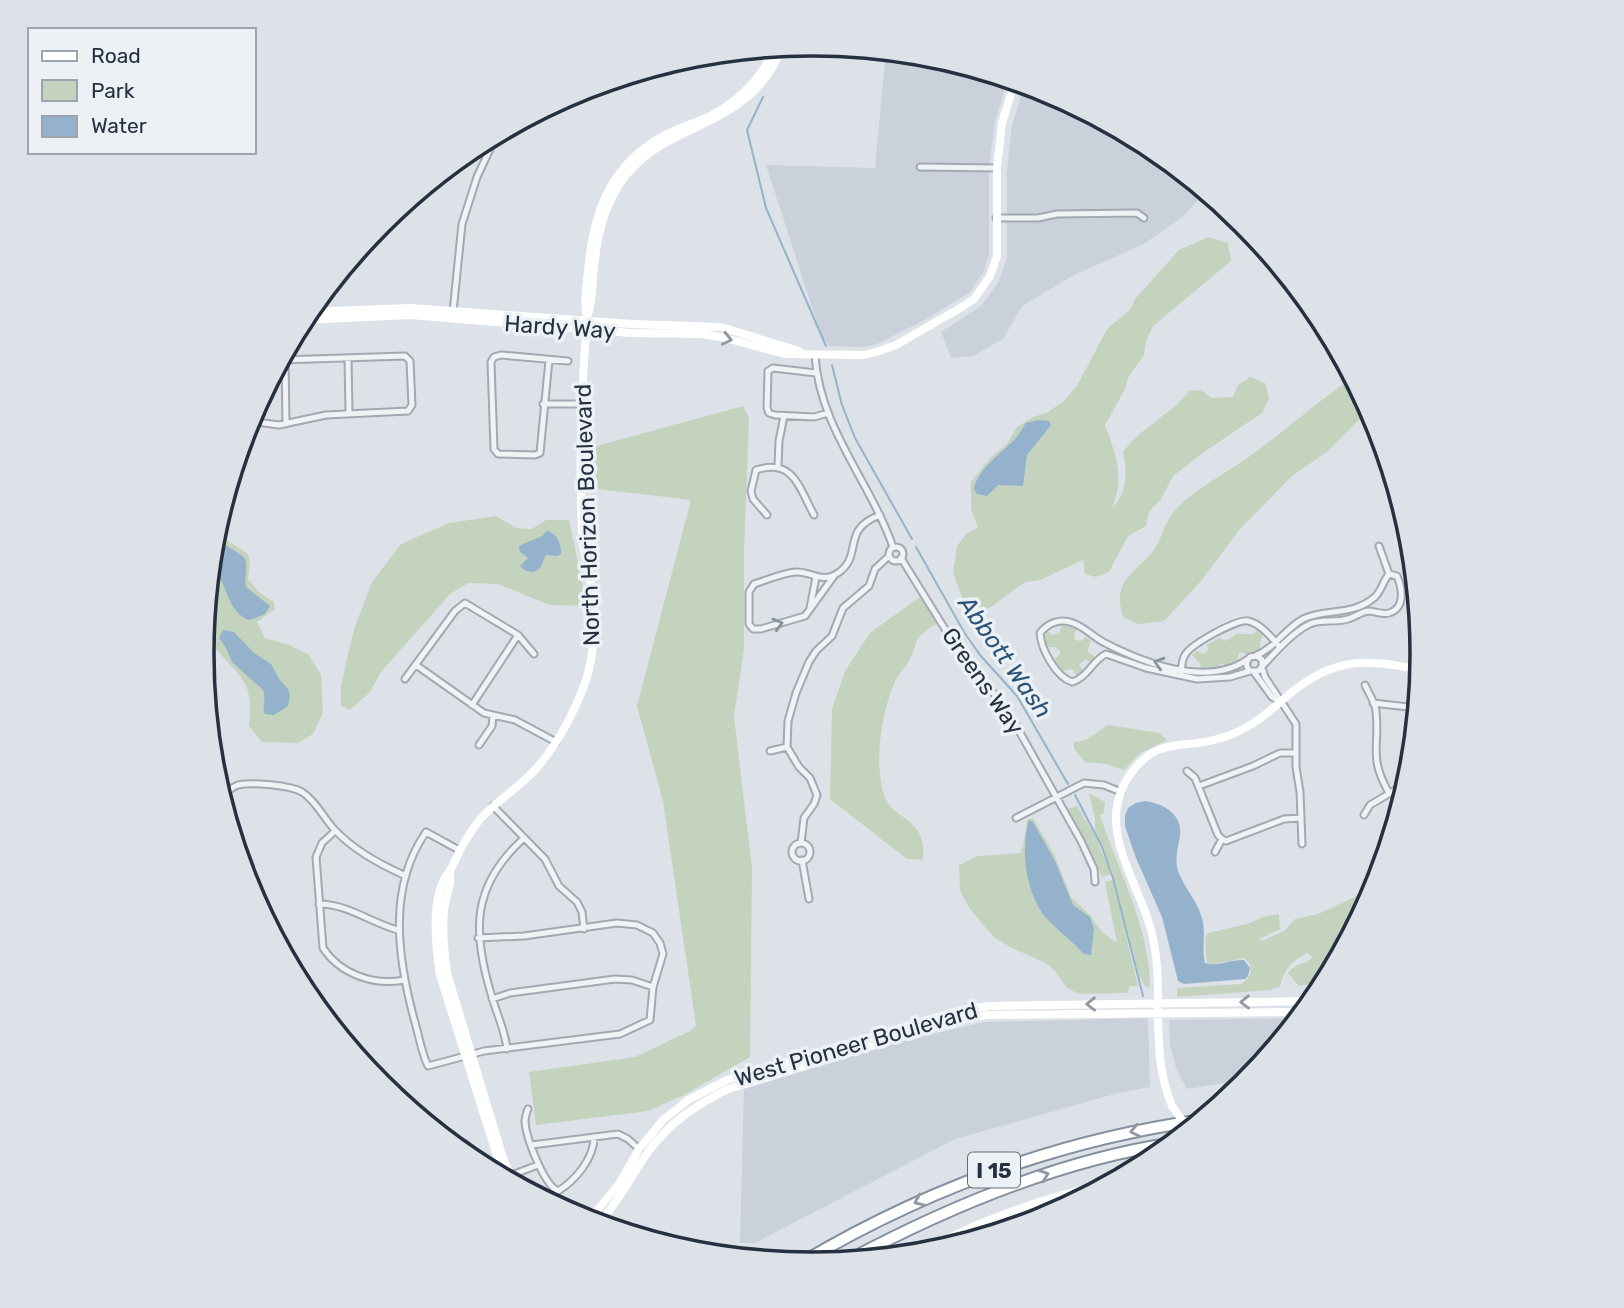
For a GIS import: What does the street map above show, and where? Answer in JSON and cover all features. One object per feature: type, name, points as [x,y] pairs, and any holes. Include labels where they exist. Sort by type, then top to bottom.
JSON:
[{"type":"highway","name":"I 15","points":[[821,1252],[890,1214],[998,1169],[1107,1137],[1181,1124]]},
{"type":"highway","name":"I 15","points":[[869,1249],[900,1232],[1005,1188],[1084,1163],[1147,1149]]},
{"type":"main road","name":"North Horizon Boulevard","points":[[503,1166],[440,975],[435,944],[437,909],[443,880],[450,872],[460,850],[480,820],[533,771],[556,742],[576,706],[587,675],[593,646],[592,591],[582,532],[581,404],[590,239],[599,208],[615,179],[637,154],[665,135],[712,116],[736,99],[757,78],[769,57]]},
{"type":"main road","name":"North Horizon Boulevard","points":[[586,325],[597,238],[606,209],[621,183],[641,159],[667,141],[715,120],[740,105],[766,78],[777,57]]},
{"type":"main road","name":"Hardy Way","points":[[323,311],[410,308],[586,325],[721,327],[815,355],[865,355],[879,351],[896,345],[974,299],[984,287],[997,256],[996,168],[1002,123],[1012,91]]},
{"type":"main road","name":"Hardy Way","points":[[317,319],[453,314]]},
{"type":"main road","points":[[1183,1122],[1172,1106],[1164,1085],[1160,1063],[1157,958],[1150,925],[1118,838],[1116,816],[1121,792],[1130,774],[1153,753],[1181,743],[1221,738],[1256,721],[1315,676],[1346,664],[1373,661],[1410,668]]},
{"type":"main road","name":"West Pioneer Boulevard","points":[[596,1211],[619,1184],[639,1149],[663,1120],[688,1100],[727,1080],[961,1010],[990,1006],[1298,1001]]},
{"type":"main road","name":"West Pioneer Boulevard","points":[[605,1214],[671,1125],[694,1107],[729,1088],[962,1019],[988,1015],[1290,1012]]},
{"type":"main road","points":[[956,1235],[1056,1199]]},
{"type":"street","points":[[453,314],[462,224],[477,177],[489,151]]},
{"type":"street","points":[[920,167],[996,168]]},
{"type":"street","points":[[996,218],[1137,213],[1144,218]]},
{"type":"street","points":[[815,355],[816,373],[839,439],[880,515],[893,547],[902,550],[901,558],[894,560],[889,556]]},
{"type":"street","points":[[261,422],[286,424],[326,415],[408,411],[412,405],[410,360],[405,356],[292,360]]},
{"type":"street","points":[[548,360],[540,453],[498,454],[494,449],[491,374],[494,356],[568,361]]},
{"type":"street","points":[[348,358],[349,413]]},
{"type":"street","points":[[816,373],[773,368],[768,371],[766,408],[769,413],[784,415],[814,417],[828,413]]},
{"type":"street","points":[[284,375],[286,424]]},
{"type":"street","points":[[543,404],[581,404]]},
{"type":"street","points":[[778,466],[784,415]]},
{"type":"street","points":[[767,515],[753,499],[753,475],[756,470],[778,466],[789,471],[814,515]]},
{"type":"street","points":[[834,576],[825,578],[797,571],[754,584],[750,588],[749,624],[753,629],[761,629],[809,613],[834,576],[848,562],[855,534],[860,526],[880,515]]},
{"type":"street","points":[[1379,546],[1389,574],[1377,595],[1347,611],[1306,617],[1298,622],[1278,645],[1266,659],[1262,666],[1252,671],[1213,679],[1146,668],[1111,654],[1101,656],[1078,681],[1067,681],[1061,677],[1040,642],[1040,633],[1046,625],[1060,621],[1074,623],[1101,642],[1181,673],[1220,671],[1241,664],[1278,645],[1308,625],[1348,619],[1370,611],[1392,613],[1403,595],[1397,576],[1389,574]]},
{"type":"street","points":[[801,843],[804,818],[817,795],[810,778],[799,767],[788,747],[788,721],[809,662],[832,636],[843,608],[869,586],[879,564],[889,556],[893,547]]},
{"type":"street","name":"Greens Way","points":[[901,558],[966,663],[1005,706],[1086,851],[1094,869],[1095,882]]},
{"type":"street","points":[[809,613],[816,576]]},
{"type":"street","points":[[405,679],[455,611],[465,603],[519,635],[534,654]]},
{"type":"street","points":[[1181,673],[1184,656],[1191,647],[1239,621],[1249,621],[1260,626],[1278,645]]},
{"type":"street","points":[[472,705],[519,635]]},
{"type":"street","points":[[1101,642],[1101,656]]},
{"type":"street","points":[[1255,656],[1262,660],[1262,666],[1281,702],[1296,724],[1302,844]]},
{"type":"street","points":[[1248,659],[1247,667],[1272,697],[1281,702]]},
{"type":"street","points":[[416,665],[472,705],[493,715],[515,720],[556,742]]},
{"type":"street","points":[[1366,685],[1376,710],[1375,758],[1379,775],[1389,793]]},
{"type":"street","points":[[1373,703],[1408,707]]},
{"type":"street","points":[[479,745],[492,726],[493,715]]},
{"type":"street","points":[[770,751],[788,747]]},
{"type":"street","points":[[1199,786],[1280,753],[1296,753]]},
{"type":"street","points":[[1187,771],[1199,786],[1218,835],[1226,841],[1284,819],[1301,818]]},
{"type":"street","points":[[1016,818],[1077,786],[1093,783],[1121,792]]},
{"type":"street","points":[[229,789],[240,785],[286,787],[301,792],[313,802],[335,831],[360,851],[406,876]]},
{"type":"street","points":[[1364,815],[1370,805],[1394,790]]},
{"type":"street","points":[[494,806],[545,859],[559,886],[577,902],[582,912],[584,929]]},
{"type":"street","points":[[335,831],[322,843],[317,858],[323,948],[331,961],[353,973],[377,982],[404,980]]},
{"type":"street","points":[[460,850],[426,832],[406,876],[398,930],[404,980],[428,1066],[468,1055],[620,1034],[650,1020],[653,987],[663,954],[653,933],[637,925],[617,923],[524,936],[478,937]]},
{"type":"street","points":[[507,1049],[505,1030],[481,963],[478,937],[480,909],[488,883],[499,863],[524,838]]},
{"type":"street","points":[[1215,852],[1222,839]]},
{"type":"street","points":[[801,843],[806,845],[810,852],[807,858],[802,860],[792,853],[796,845],[801,843]]},
{"type":"street","points":[[802,860],[809,899]]},
{"type":"street","points":[[319,904],[348,909],[383,926],[398,930]]},
{"type":"street","points":[[492,999],[510,993],[615,979],[632,980],[653,987]]},
{"type":"street","points":[[528,1109],[525,1120],[538,1165],[551,1188],[558,1191],[579,1172],[592,1154],[594,1137]]},
{"type":"street","points":[[532,1145],[618,1134],[639,1149]]},
{"type":"street","points":[[517,1174],[538,1165]]},
{"type":"shaded area","points":[[885,60],[929,67],[1005,88],[995,122],[989,168],[989,255],[983,273],[969,293],[923,321],[877,344],[864,347],[829,346],[821,335],[766,165],[875,168]]},
{"type":"shaded area","points":[[1022,95],[1041,102],[1111,136],[1199,199],[1181,218],[1144,244],[1074,275],[1022,306],[1003,339],[973,356],[951,358],[941,332],[981,306],[999,281],[1007,257],[1007,169],[1012,125]]},
{"type":"shaded area","points":[[1148,1018],[1150,1087],[1118,1093],[955,1139],[755,1243],[740,1243],[744,1089],[894,1043],[984,1022]]},
{"type":"shaded area","points":[[1286,1018],[1229,1082],[1187,1089],[1176,1068],[1170,1045],[1169,1020]]},
{"type":"green space","points":[[1208,237],[1228,243],[1231,261],[1153,326],[1146,341],[1144,355],[1129,376],[1124,391],[1105,425],[1118,466],[1118,486],[1112,508],[1124,489],[1123,452],[1138,435],[1174,407],[1189,391],[1202,390],[1211,398],[1233,397],[1238,385],[1250,377],[1265,383],[1269,398],[1262,413],[1173,476],[1161,499],[1149,512],[1146,526],[1128,536],[1109,572],[1096,577],[1085,574],[1083,560],[1040,580],[1025,582],[988,609],[977,608],[962,597],[953,573],[957,546],[966,534],[978,528],[971,509],[971,482],[990,458],[1007,444],[1017,427],[1064,401],[1078,384],[1107,329],[1130,310],[1135,299],[1179,250]]},
{"type":"green space","points":[[1345,384],[1361,418],[1328,451],[1292,476],[1240,529],[1202,580],[1164,621],[1138,624],[1123,617],[1120,606],[1122,588],[1130,575],[1154,550],[1176,509]]},
{"type":"green space","points":[[743,406],[749,418],[744,649],[734,717],[752,868],[750,1057],[684,1095],[648,1111],[536,1125],[529,1072],[635,1057],[696,1026],[663,801],[637,706],[691,500],[597,489],[593,447]]},
{"type":"green space","points":[[496,516],[516,528],[532,529],[546,520],[569,520],[587,606],[549,605],[498,584],[468,583],[450,594],[381,672],[370,692],[350,710],[341,706],[341,686],[354,629],[372,582],[401,544],[449,523]]},
{"type":"green space","points":[[225,539],[248,554],[248,579],[259,592],[274,602],[275,609],[257,622],[265,638],[308,654],[321,675],[323,713],[313,734],[298,743],[262,742],[249,726],[250,700],[244,682],[215,648],[215,615]]},
{"type":"green space","points":[[921,596],[936,624],[919,637],[909,661],[894,684],[882,724],[879,754],[884,795],[888,804],[915,827],[920,835],[923,860],[907,859],[830,799],[832,709],[845,671],[870,633]]},
{"type":"green space","points":[[1062,625],[1077,629],[1075,640],[1081,641],[1086,637],[1091,641],[1087,651],[1096,658],[1092,664],[1085,659],[1079,665],[1084,671],[1079,677],[1072,669],[1062,671],[1055,659],[1060,651],[1055,647],[1048,647],[1044,639],[1047,631],[1052,635],[1059,633]]},
{"type":"green space","points":[[1257,630],[1263,635],[1260,653],[1248,655],[1240,652],[1237,658],[1242,662],[1228,668],[1222,663],[1215,670],[1202,671],[1192,655],[1197,651],[1204,654],[1208,650],[1207,645],[1219,638],[1225,641],[1237,634],[1254,634]]},
{"type":"green space","points":[[1108,725],[1160,733],[1167,740],[1139,754],[1124,770],[1106,764],[1085,762],[1074,749],[1074,742],[1088,739]]},
{"type":"green space","points":[[1089,793],[1105,802],[1104,813],[1100,815],[1139,921],[1149,965],[1150,987],[1145,986],[1139,976],[1112,870],[1095,830]]},
{"type":"green space","points":[[1077,806],[1096,838],[1111,874],[1102,877],[1068,809]]},
{"type":"green space","points":[[1033,818],[1054,854],[1071,897],[1090,915],[1101,931],[1117,943],[1105,882],[1113,880],[1138,986],[1130,986],[1127,993],[1079,994],[1067,988],[1046,963],[995,938],[969,908],[960,890],[959,865],[978,856],[1020,853],[1027,820]]},
{"type":"green space","points":[[1360,891],[1330,953],[1310,984],[1299,986],[1288,973],[1313,957],[1307,953],[1289,966],[1280,986],[1270,990],[1177,997],[1177,988],[1242,984],[1251,974],[1250,964],[1244,958],[1207,963],[1205,939],[1208,933],[1279,914],[1280,929],[1259,939],[1262,941],[1284,931],[1295,919],[1318,914],[1355,897]]},
{"type":"water","points":[[1049,421],[1051,425],[1027,455],[1023,486],[998,485],[987,496],[977,494],[974,489],[980,474],[1016,438],[1026,423]]},
{"type":"water","points":[[547,531],[558,540],[561,554],[546,555],[540,568],[534,572],[526,571],[520,566],[528,558],[520,552],[519,546]]},
{"type":"water","points":[[224,543],[245,559],[246,587],[270,606],[265,614],[250,620],[244,618],[232,604],[219,580]]},
{"type":"water","points":[[223,630],[234,632],[253,652],[271,664],[288,689],[288,706],[274,715],[265,714],[263,690],[232,662],[219,638]]},
{"type":"water","points":[[1145,801],[1164,807],[1178,821],[1180,835],[1177,867],[1201,915],[1205,963],[1244,960],[1250,968],[1245,979],[1184,984],[1178,981],[1162,917],[1125,826],[1128,808]]},
{"type":"water","points":[[1029,820],[1033,822],[1055,861],[1073,905],[1090,917],[1094,929],[1091,955],[1084,954],[1048,920],[1034,899],[1025,859]]},
{"type":"waterway","points":[[763,97],[747,130],[766,208],[826,346]]},
{"type":"waterway","name":"Abbott Wash","points":[[832,365],[842,405],[855,438],[912,539]]},
{"type":"waterway","name":"Abbott Wash","points":[[916,547],[964,632],[980,655],[1017,696],[1068,784]]},
{"type":"waterway","name":"Abbott Wash","points":[[1075,795],[1102,847],[1113,878],[1143,996]]}]
